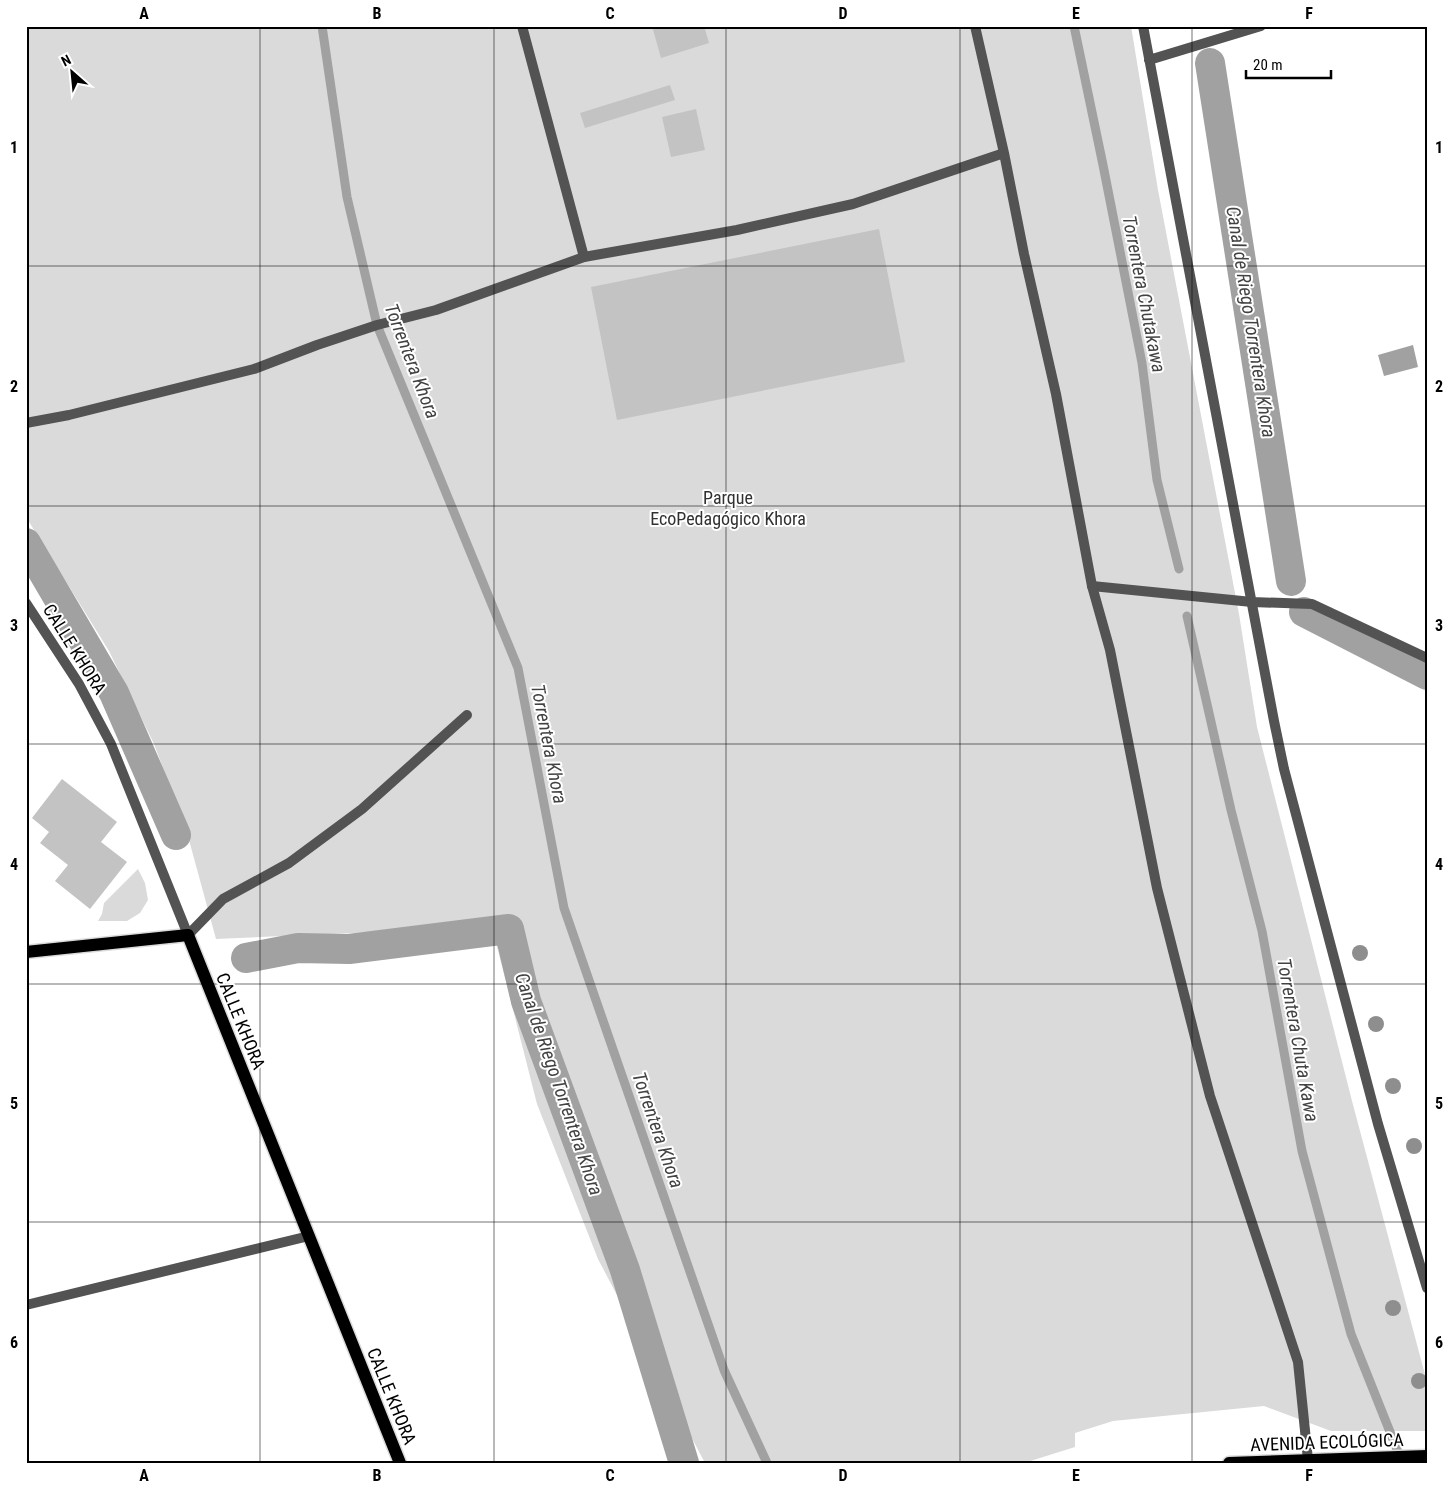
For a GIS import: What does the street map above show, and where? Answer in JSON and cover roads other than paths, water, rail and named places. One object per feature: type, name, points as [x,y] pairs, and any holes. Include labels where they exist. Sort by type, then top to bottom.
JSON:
[{"type":"main road","points":[[26,952],[188,935]]},
{"type":"main road","name":"CALLE KHORA","points":[[188,935],[400,1463]]},
{"type":"main road","name":"AVENIDA ECOLÓGICA","points":[[1229,1463],[1427,1456]]},
{"type":"street","points":[[522,26],[584,257]]},
{"type":"street","points":[[975,26],[1056,394],[1092,586],[1110,650],[1157,888],[1210,1096],[1298,1362],[1308,1460]]},
{"type":"street","points":[[1143,26],[1284,769],[1378,1124],[1427,1288]]},
{"type":"street","points":[[1149,60],[1261,26]]},
{"type":"street","points":[[26,423],[254,370],[317,345],[377,325],[436,310],[584,257],[737,230],[853,204],[1004,154]]},
{"type":"street","points":[[1092,586],[1252,602],[1312,604],[1427,658]]},
{"type":"street","name":"CALLE KHORA","points":[[26,603],[79,684],[111,744],[188,935]]},
{"type":"street","points":[[188,935],[223,899],[289,863],[362,809],[467,715]]},
{"type":"street","points":[[26,1305],[309,1236]]},
{"type":"waterway","name":"Torrentera Khora","points":[[322,26],[347,197],[377,325],[518,668],[564,908],[724,1370],[767,1463]]},
{"type":"waterway","name":"Torrentera Chutakawa","points":[[1074,26],[1142,363],[1157,480],[1179,569]]},
{"type":"waterway","name":"Canal de Riego Torrentera Khora","points":[[1210,63],[1291,581]]},
{"type":"waterway","name":"Canal de Riego Torrentera Khora","points":[[26,543],[114,693],[176,835]]},
{"type":"waterway","name":"Canal de Riego Torrentera Khora","points":[[1304,612],[1427,675]]},
{"type":"waterway","name":"Torrentera Chuta Kawa","points":[[1187,616],[1231,810],[1262,931],[1302,1151],[1351,1334],[1402,1462]]},
{"type":"waterway","name":"Canal de Riego Torrentera Khora","points":[[246,958],[298,948],[349,949],[509,929],[526,1001],[625,1270],[684,1463]]},
{"type":"park label","name":"Parque EcoPedagógico Khora","points":[[728,507]]}]
